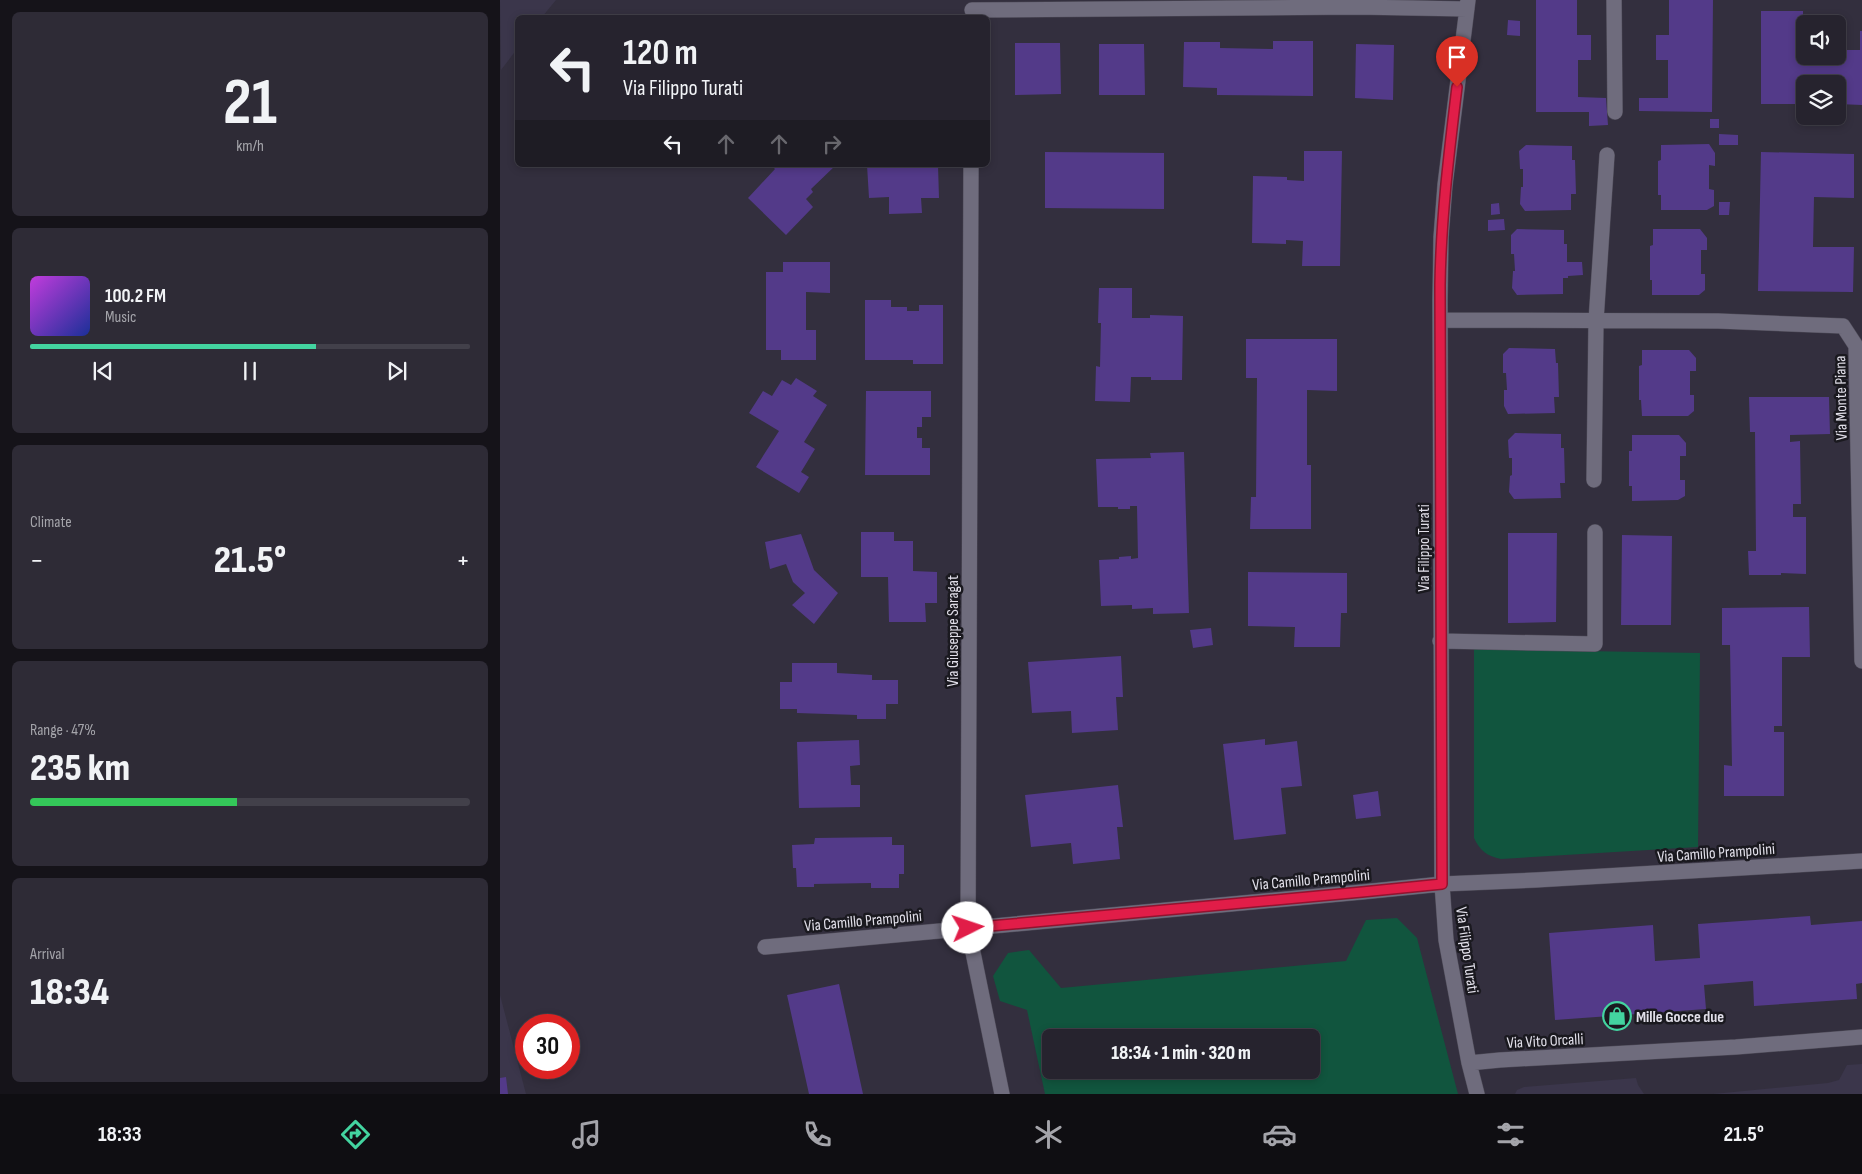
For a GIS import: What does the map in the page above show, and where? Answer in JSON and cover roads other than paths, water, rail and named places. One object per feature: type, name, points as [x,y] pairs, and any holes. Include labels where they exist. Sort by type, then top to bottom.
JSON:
[{"type":"street","points":[[1614,0],[1614,112]]},
{"type":"street","points":[[972,9],[1347,7],[1467,4]]},
{"type":"street","name":"Via Filippo Turati","points":[[1467,4],[1441,237],[1440,641],[1442,884],[1446,940],[1469,1063],[1477,1094]]},
{"type":"street","points":[[1594,480],[1596,321],[1606,155]]},
{"type":"street","name":"Via Giuseppe Saragat","points":[[972,167],[968,928],[1002,1094]]},
{"type":"street","name":"Via Monte Piana","points":[[1440,320],[1718,322],[1843,326],[1856,346],[1862,661]]},
{"type":"street","points":[[1440,641],[1594,644],[1595,532]]},
{"type":"street","name":"Via Camillo Prampolini","points":[[764,947],[1442,884],[1546,880],[1862,860]]},
{"type":"street","name":"Via Vito Orcalli","points":[[1469,1063],[1736,1047],[1862,1037]]},
{"type":"place","name":"Mille Gocce due","points":[[1617,1016]]}]
